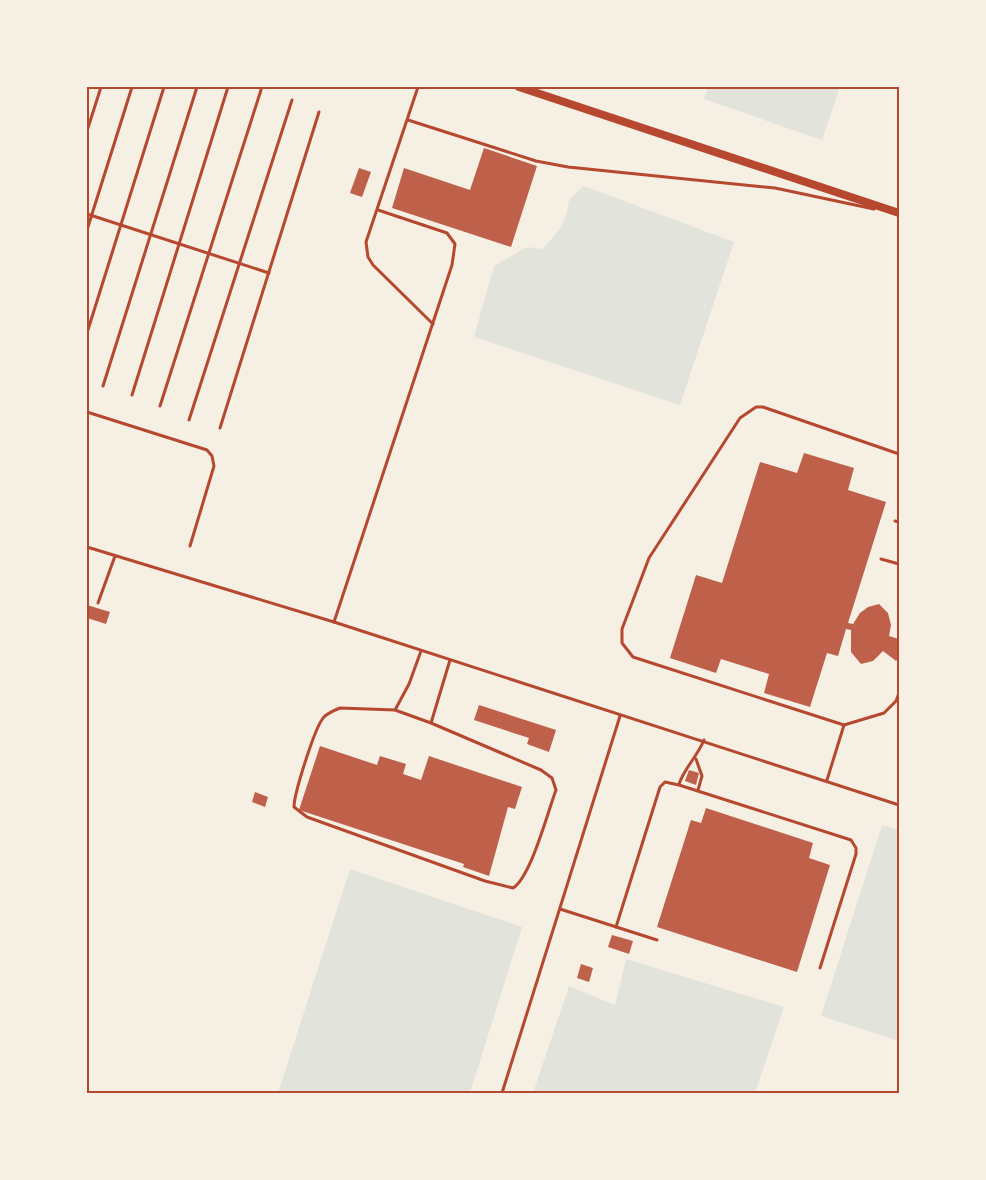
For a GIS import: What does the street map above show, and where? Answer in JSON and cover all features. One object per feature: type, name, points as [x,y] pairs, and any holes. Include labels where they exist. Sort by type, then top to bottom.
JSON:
[{"type":"street","points":[[519,87],[899,214]]},
{"type":"lane","points":[[87,131],[101,87]]},
{"type":"lane","points":[[87,230],[89,215],[132,87]]},
{"type":"lane","points":[[87,333],[164,87]]},
{"type":"lane","points":[[103,386],[197,87]]},
{"type":"lane","points":[[132,395],[228,87]]},
{"type":"lane","points":[[418,87],[366,242],[368,257],[373,265],[433,324]]},
{"type":"lane","points":[[160,406],[261,90]]},
{"type":"lane","points":[[189,420],[292,100]]},
{"type":"lane","points":[[220,428],[319,112]]},
{"type":"lane","points":[[408,120],[536,161],[568,167],[775,188],[899,214]]},
{"type":"lane","points":[[334,622],[452,265],[455,244],[447,233],[378,210]]},
{"type":"lane","points":[[89,215],[152,233],[269,273]]},
{"type":"lane","points":[[899,454],[763,407],[749,410],[740,418],[649,558],[622,629],[622,642],[633,657],[844,725],[884,713],[899,693]]},
{"type":"lane","points":[[87,412],[207,450],[212,456],[214,466],[190,546]]},
{"type":"lane","points":[[87,548],[334,622],[899,805]]},
{"type":"lane","points":[[98,603],[115,556]]},
{"type":"lane","points":[[881,559],[899,564]]},
{"type":"lane","points":[[396,710],[409,684],[421,651]]},
{"type":"lane","points":[[431,723],[450,660]]},
{"type":"lane","points":[[340,708],[396,710],[431,723],[541,770],[555,783],[556,790],[528,865],[520,882],[513,888],[485,881],[307,817],[294,807],[297,791],[324,717],[340,708]]},
{"type":"lane","points":[[502,1093],[620,716]]},
{"type":"lane","points":[[827,780],[844,725]]},
{"type":"lane","points":[[678,785],[684,771],[696,759],[704,740]]},
{"type":"lane","points":[[696,759],[702,776],[698,790]]},
{"type":"lane","points":[[616,927],[660,787],[665,782],[698,790],[845,836],[854,843],[856,854],[820,968]]},
{"type":"lane","points":[[560,909],[657,940]]},
{"type":"shaded area","points":[[708,87],[840,87],[822,140],[704,99]]},
{"type":"shaded area","points":[[584,186],[734,242],[680,405],[474,337],[494,266],[527,247],[541,249],[547,244],[563,221],[569,200]]},
{"type":"shaded area","points":[[882,825],[899,830],[899,1041],[821,1016]]},
{"type":"shaded area","points":[[350,869],[522,927],[470,1093],[278,1093]]},
{"type":"shaded area","points":[[626,959],[784,1007],[755,1093],[533,1093],[569,986],[615,1005]]},
{"type":"building","points":[[484,148],[537,166],[511,247],[392,208],[404,168],[470,190]]},
{"type":"building","points":[[359,168],[371,172],[362,197],[350,193]]},
{"type":"building","points":[[804,453],[854,468],[848,490],[886,502],[848,623],[853,624],[860,613],[868,607],[879,604],[888,613],[891,625],[889,636],[899,639],[899,657],[896,661],[883,651],[873,661],[861,664],[851,652],[851,630],[846,629],[838,656],[827,653],[810,707],[764,693],[769,674],[721,659],[716,673],[670,658],[696,575],[722,583],[760,462],[797,473]]},
{"type":"building","points":[[87,605],[110,612],[106,624],[87,618]]},
{"type":"building","points":[[479,705],[556,730],[549,752],[527,744],[529,738],[474,720]]},
{"type":"building","points":[[320,746],[377,765],[380,756],[406,764],[403,774],[421,780],[429,756],[522,787],[515,809],[508,807],[489,876],[463,867],[464,864],[299,810]]},
{"type":"building","points":[[689,770],[699,773],[696,785],[685,781]]},
{"type":"building","points":[[255,792],[268,797],[265,807],[252,802]]},
{"type":"building","points":[[706,808],[813,843],[809,858],[830,865],[797,972],[657,927],[691,820],[701,823]]},
{"type":"building","points":[[612,935],[633,941],[629,954],[608,947]]},
{"type":"building","points":[[581,964],[593,968],[589,982],[577,978]]}]
